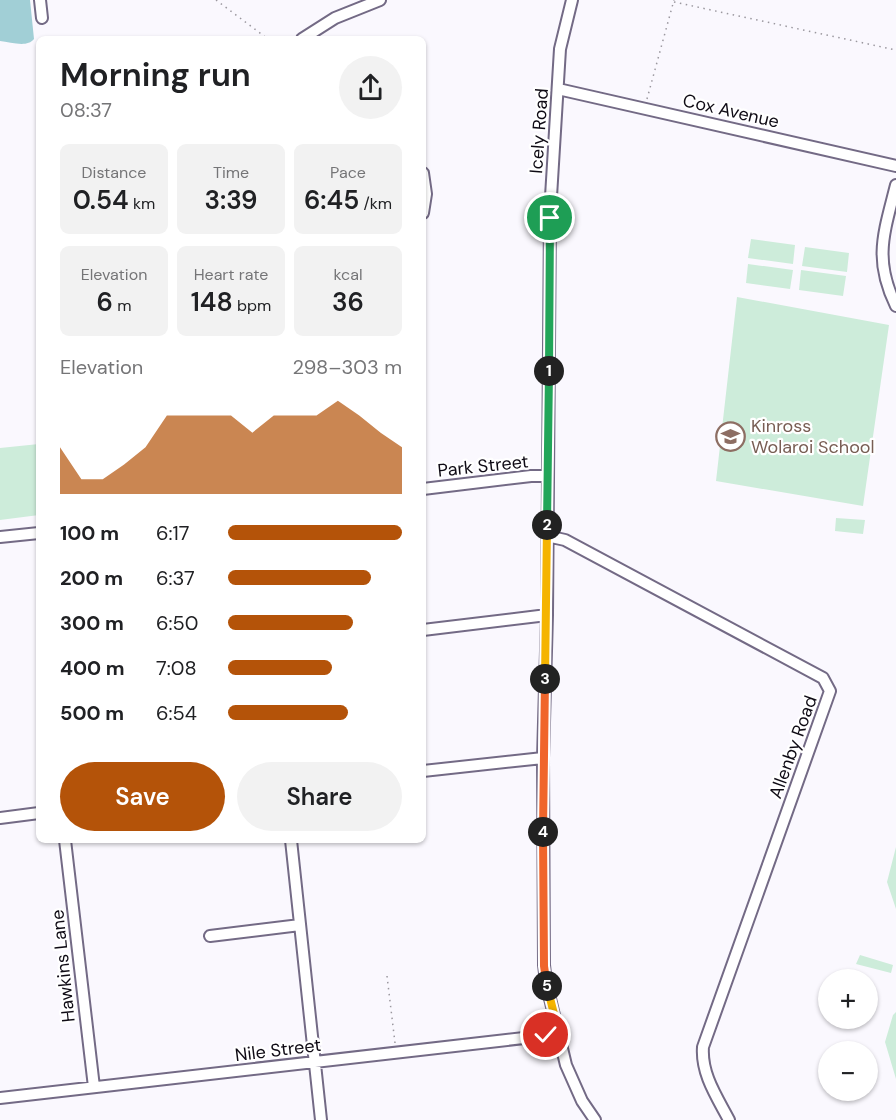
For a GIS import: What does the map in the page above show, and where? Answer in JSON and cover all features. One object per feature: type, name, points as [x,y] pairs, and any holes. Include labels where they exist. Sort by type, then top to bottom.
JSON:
[{"type":"street","points":[[39,0],[42,18]]},
{"type":"street","points":[[307,36],[335,18],[380,0]]},
{"type":"street","name":"Icely Road","points":[[572,0],[561,37],[550,218],[543,758],[544,966],[566,1065],[572,1083],[595,1120]]},
{"type":"street","name":"Cox Avenue","points":[[558,89],[896,166]]},
{"type":"street","points":[[896,185],[882,245],[885,277],[896,306]]},
{"type":"street","name":"Park Street","points":[[426,489],[547,476]]},
{"type":"street","points":[[0,537],[36,533]]},
{"type":"street","name":"Allenby Road","points":[[547,536],[565,540],[823,678],[830,692],[703,1047],[704,1071],[729,1120]]},
{"type":"street","points":[[426,630],[546,615]]},
{"type":"street","points":[[426,771],[543,758]]},
{"type":"street","points":[[0,818],[36,813]]},
{"type":"street","name":"Hawkins Lane","points":[[65,843],[94,1087]]},
{"type":"street","points":[[291,843],[321,1120]]},
{"type":"street","points":[[210,936],[300,925]]},
{"type":"street","name":"Nile Street","points":[[0,1098],[559,1034]]},
{"type":"path","points":[[216,0],[264,36]]},
{"type":"path","points":[[645,109],[674,1],[896,50]]},
{"type":"path","points":[[387,976],[396,1053]]},
{"type":"green space","points":[[751,239],[795,245],[793,264],[748,258]]},
{"type":"green space","points":[[805,247],[849,253],[847,272],[802,266]]},
{"type":"green space","points":[[748,264],[793,270],[790,289],[746,283]]},
{"type":"green space","points":[[801,270],[846,276],[843,296],[799,290]]},
{"type":"green space","points":[[737,297],[889,325],[863,506],[716,481]]},
{"type":"green space","points":[[36,444],[36,515],[0,520],[0,448]]},
{"type":"green space","points":[[836,518],[865,520],[863,534],[835,531]]},
{"type":"green space","points":[[896,847],[896,909],[887,882]]},
{"type":"green space","points":[[860,955],[893,965],[891,973],[856,964]]},
{"type":"green space","points":[[896,1012],[896,1079],[885,1042]]},
{"type":"water","points":[[0,0],[30,0],[34,39],[31,42],[18,44],[0,41]]},
{"type":"place","name":"Kinross Wolaroi School","points":[[730,436]]},
{"type":"route","points":[[546,1035],[559,1034],[544,966],[543,758],[550,218]]}]
